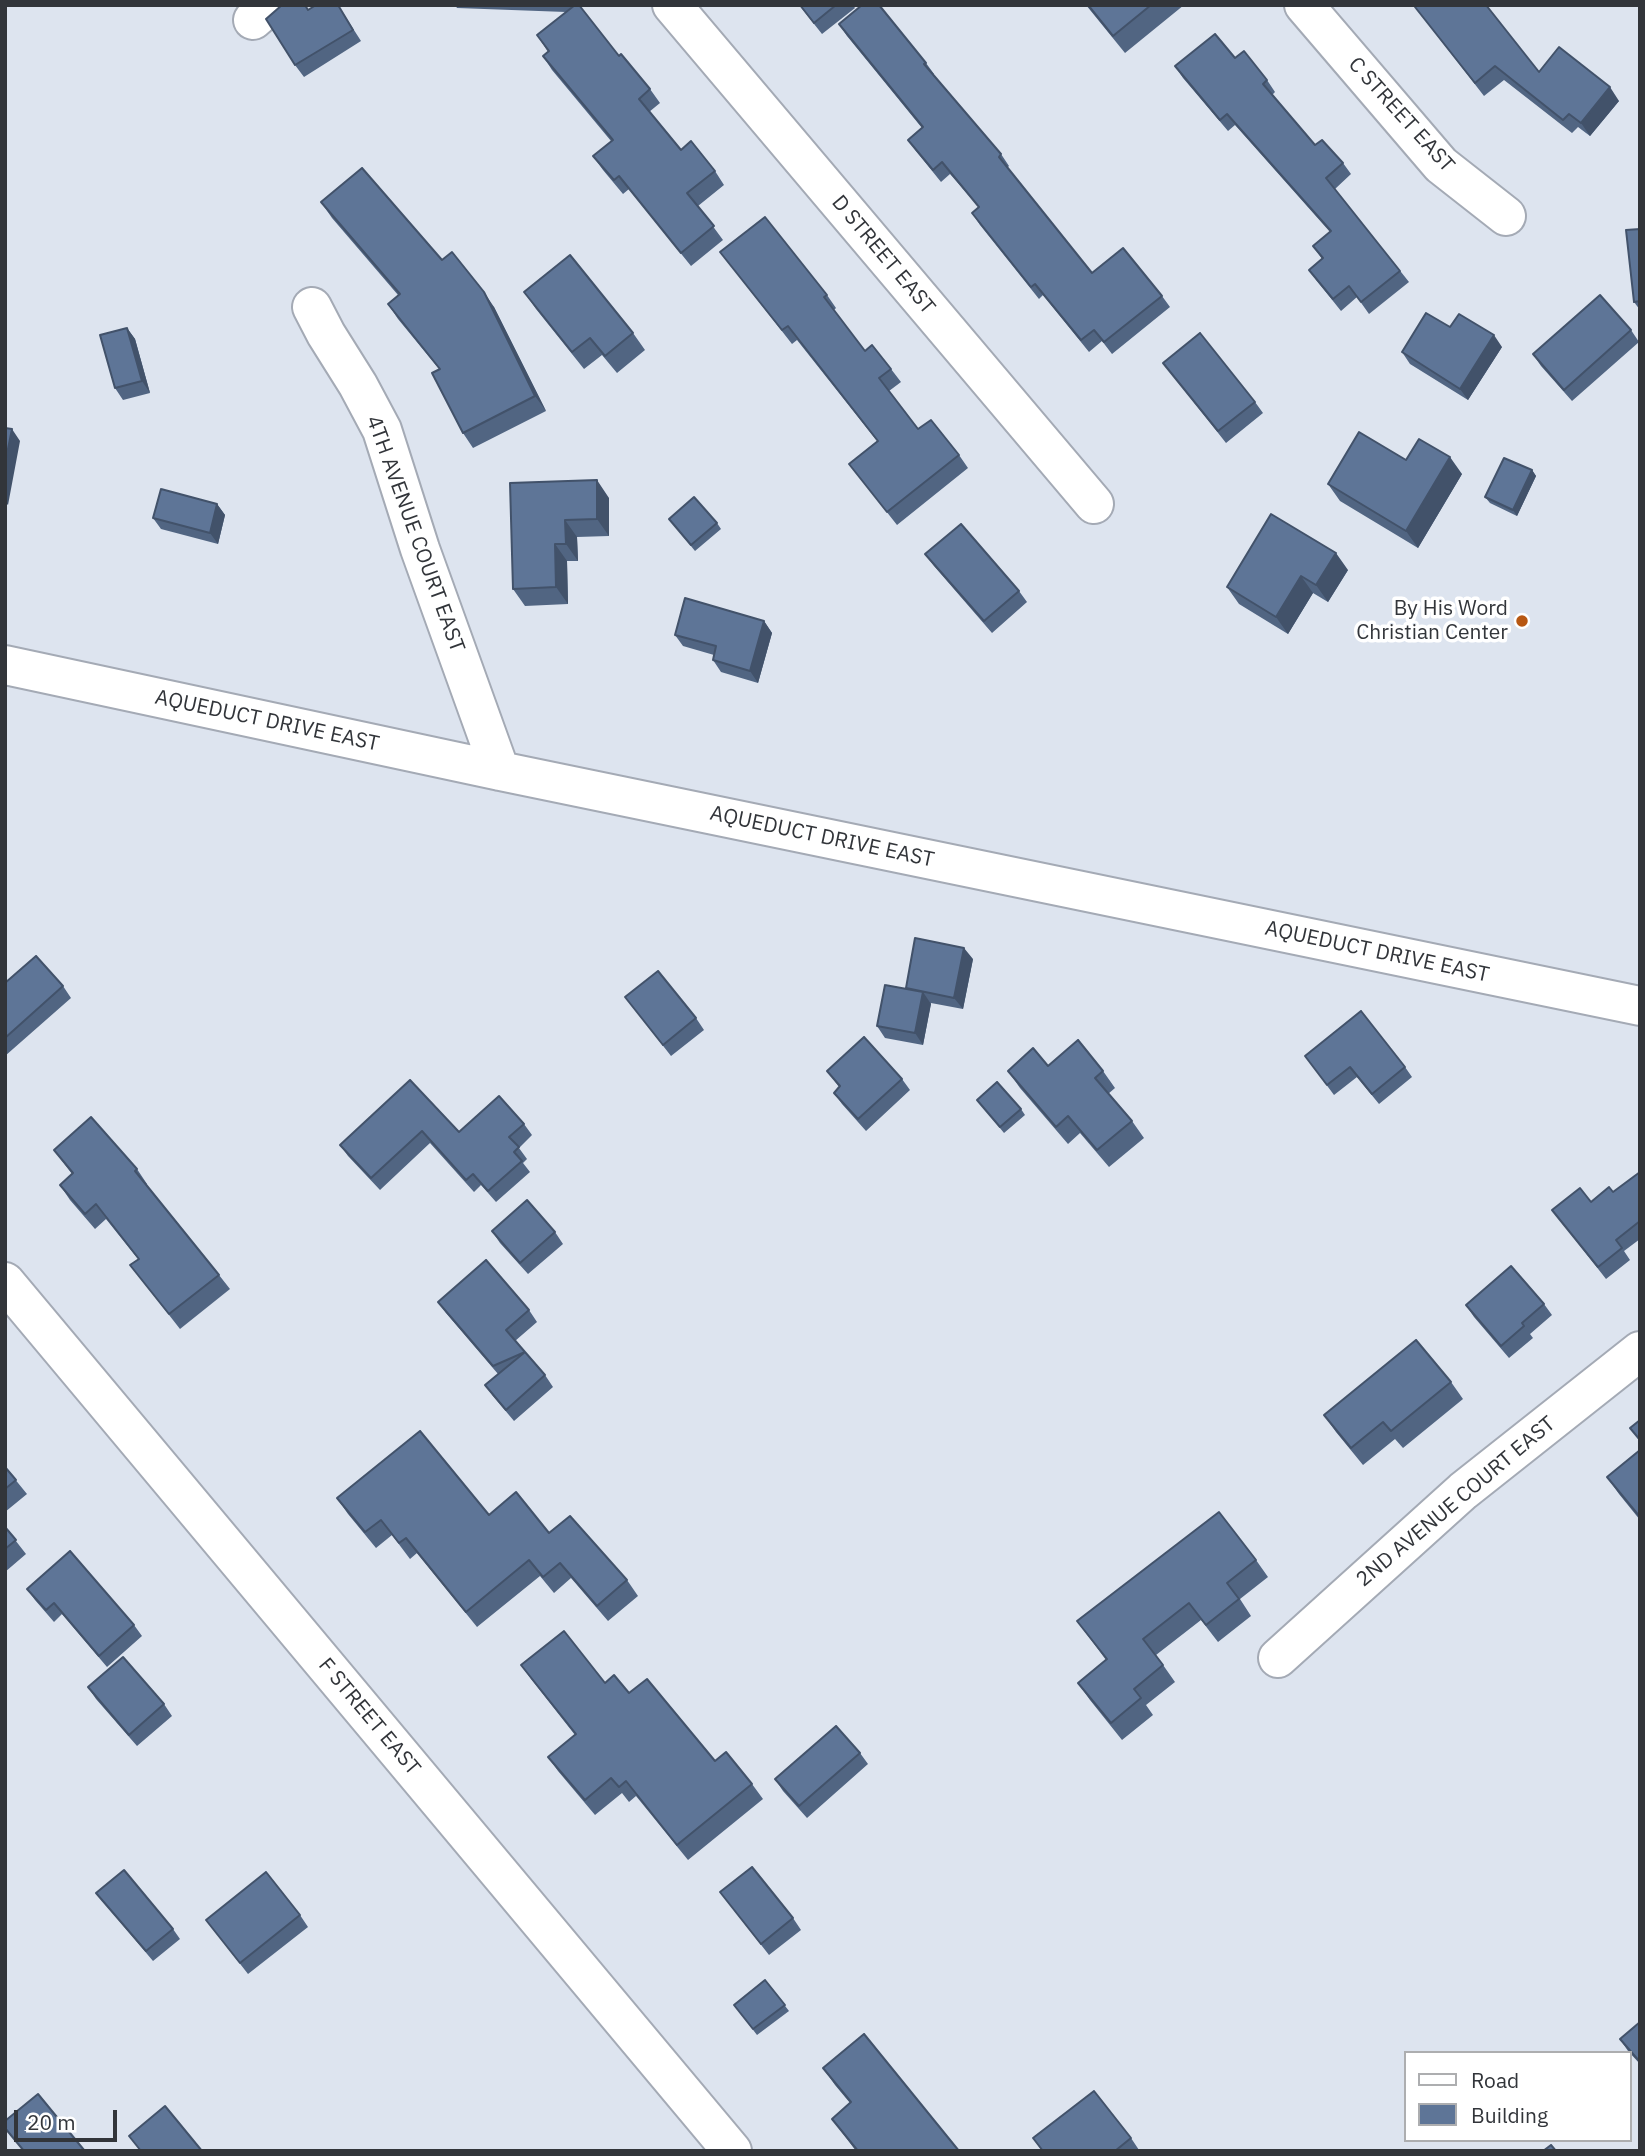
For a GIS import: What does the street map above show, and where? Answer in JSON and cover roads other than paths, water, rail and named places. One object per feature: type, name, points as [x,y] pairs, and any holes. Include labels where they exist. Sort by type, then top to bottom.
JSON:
[{"type":"street","name":"D STREET EAST","points":[[672,5],[1094,504]]},
{"type":"street","name":"C STREET EAST","points":[[1304,5],[1441,165],[1506,216]]},
{"type":"street","name":"4TH AVENUE COURT EAST","points":[[312,307],[382,430],[420,549],[500,771]]},
{"type":"street","name":"AQUEDUCT DRIVE EAST","points":[[5,665],[500,771],[1640,1006]]},
{"type":"street","name":"F STREET EAST","points":[[5,1282],[732,2151]]},
{"type":"street","name":"2ND AVENUE COURT EAST","points":[[1278,1658],[1462,1491],[1640,1352]]},
{"type":"place","name":"By His Word Christian Center","points":[[1522,621]]}]
